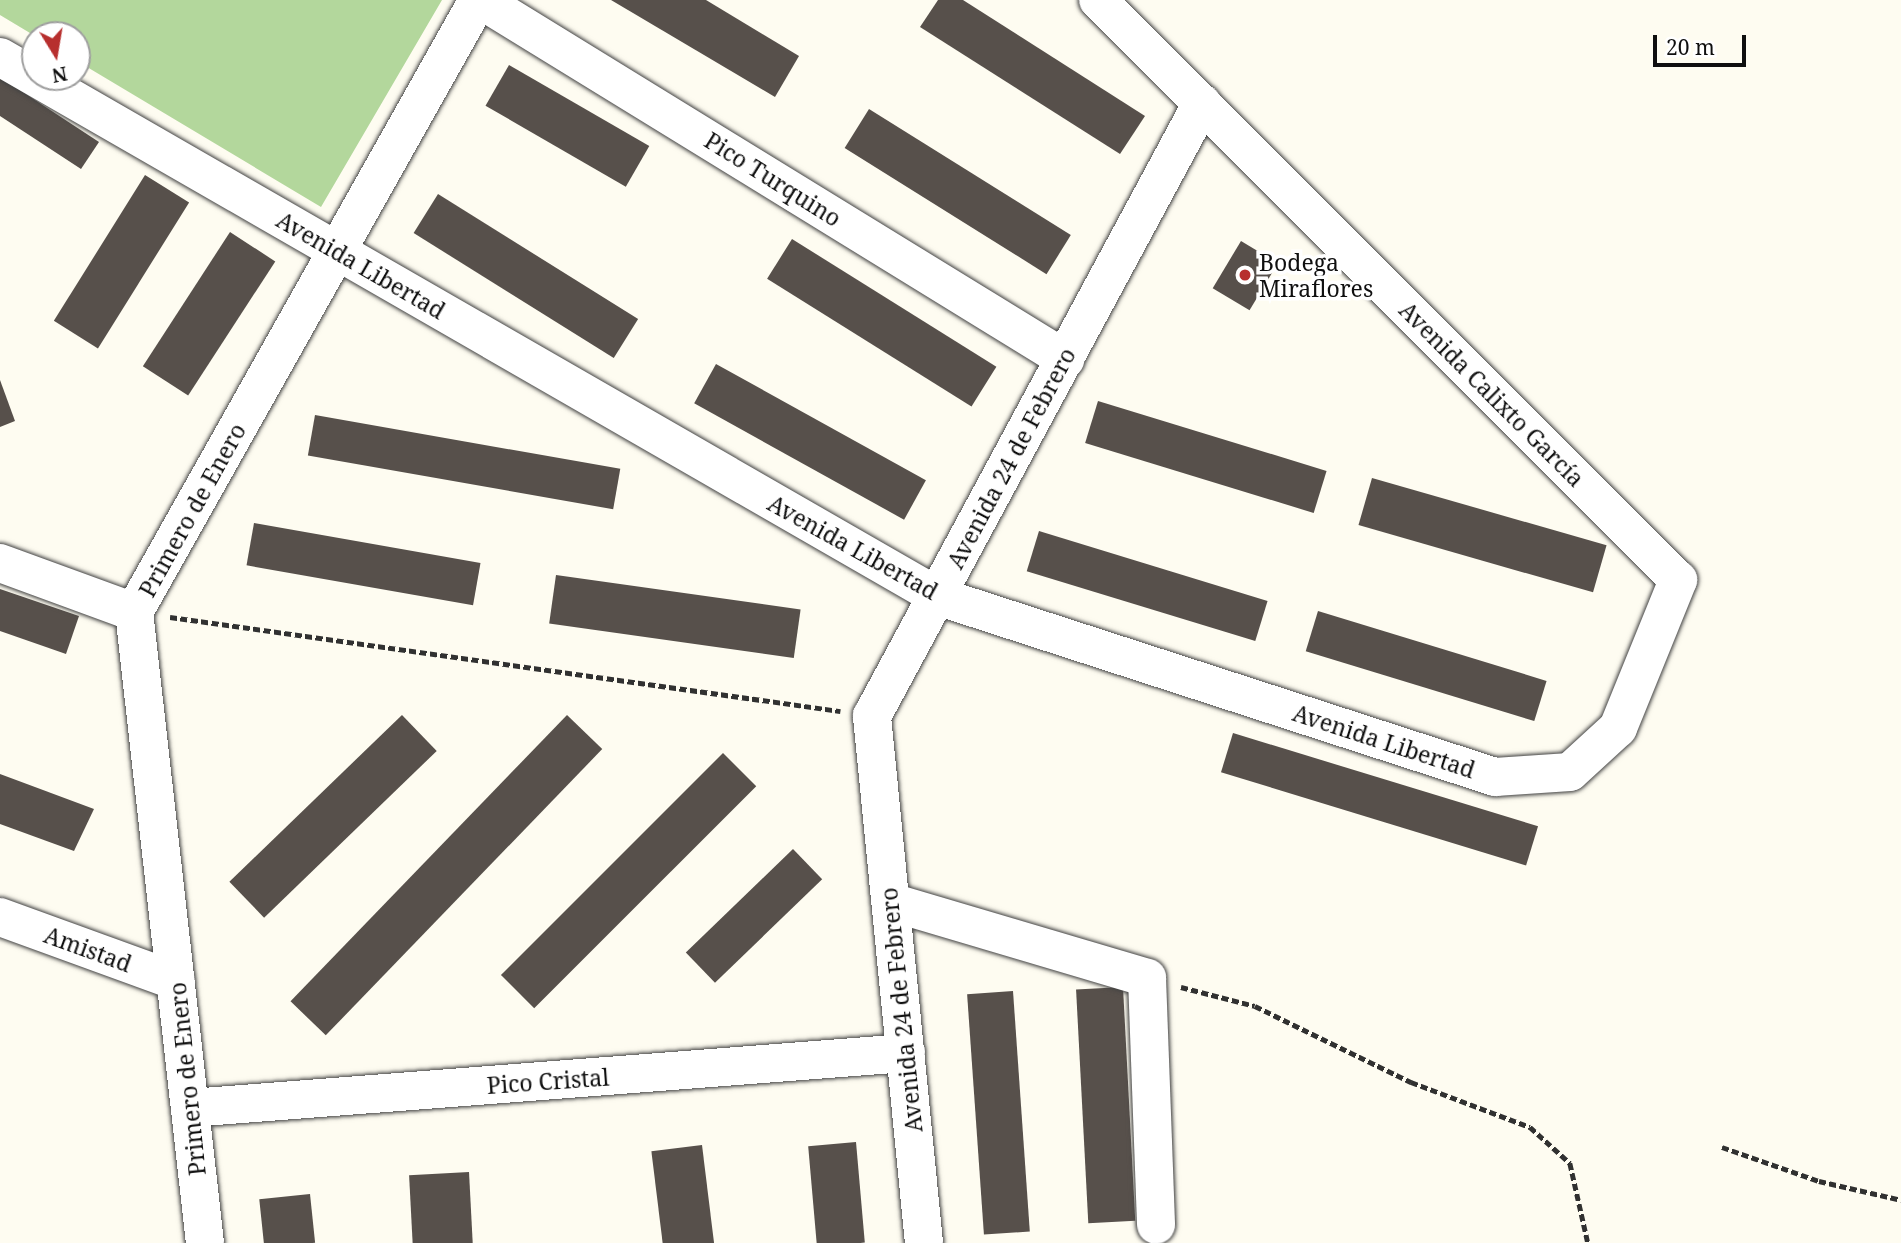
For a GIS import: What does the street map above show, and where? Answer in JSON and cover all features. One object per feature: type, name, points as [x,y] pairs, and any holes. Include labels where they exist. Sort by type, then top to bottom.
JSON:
[{"type":"street","name":"Primero de Enero","points":[[205,1243],[134,612],[480,0]]},
{"type":"street","name":"Pico Turquino","points":[[480,0],[1065,359]]},
{"type":"street","name":"Avenida Calixto García","points":[[1098,0],[1678,580]]},
{"type":"street","name":"Avenida Libertad","points":[[0,57],[937,596],[1495,777],[1570,772],[1618,728],[1678,580]]},
{"type":"street","name":"Avenida 24 de Febrero","points":[[924,1243],[872,716],[1202,103]]},
{"type":"street","points":[[0,563],[134,612]]},
{"type":"street","points":[[891,902],[1147,978],[1156,1226]]},
{"type":"street","name":"Amistad","points":[[0,916],[176,981]]},
{"type":"street","name":"Pico Cristal","points":[[190,1108],[906,1054]]},
{"type":"path","points":[[134,612],[872,716]]},
{"type":"path","points":[[1147,978],[1255,1006],[1411,1082],[1530,1127],[1570,1163],[1588,1243]]},
{"type":"path","points":[[1722,1147],[1819,1181],[1901,1200]]},
{"type":"green space","points":[[0,0],[442,0],[321,207],[91,69],[91,21],[21,21],[21,28],[0,15]]},
{"type":"building","points":[[611,0],[706,0],[799,56],[775,97]]},
{"type":"building","points":[[938,0],[963,0],[1145,116],[1120,154],[920,27]]},
{"type":"building","points":[[509,65],[649,146],[626,187],[486,106]]},
{"type":"building","points":[[0,77],[99,142],[81,169],[0,116]]},
{"type":"building","points":[[869,109],[1071,235],[1046,274],[845,148]]},
{"type":"building","points":[[145,175],[189,203],[98,348],[54,321]]},
{"type":"building","points":[[438,194],[638,319],[614,358],[414,233]]},
{"type":"building","points":[[230,232],[275,261],[188,396],[143,366]]},
{"type":"building","points":[[792,239],[996,367],[971,407],[767,279]]},
{"type":"building","name":"Bodega Miraflores","points":[[1241,241],[1278,263],[1250,310],[1213,288]]},
{"type":"building","points":[[716,364],[926,480],[904,520],[694,403]]},
{"type":"building","points":[[0,380],[15,421],[0,427]]},
{"type":"building","points":[[1098,401],[1327,471],[1314,513],[1085,443]]},
{"type":"building","points":[[315,415],[620,469],[613,509],[308,455]]},
{"type":"building","points":[[1372,478],[1607,545],[1593,592],[1358,525]]},
{"type":"building","points":[[254,523],[481,563],[473,605],[247,565]]},
{"type":"building","points":[[1039,531],[1268,601],[1255,641],[1027,571]]},
{"type":"building","points":[[556,575],[801,609],[794,658],[549,624]]},
{"type":"building","points":[[0,589],[79,616],[66,654],[0,631]]},
{"type":"building","points":[[1318,611],[1547,681],[1534,721],[1306,651]]},
{"type":"building","points":[[402,715],[437,751],[264,918],[229,882]]},
{"type":"building","points":[[567,715],[602,749],[326,1035],[291,1001]]},
{"type":"building","points":[[1233,733],[1538,826],[1526,865],[1221,772]]},
{"type":"building","points":[[723,753],[756,786],[534,1008],[501,975]]},
{"type":"building","points":[[0,774],[94,809],[74,851],[0,824]]},
{"type":"building","points":[[793,849],[822,879],[715,983],[686,953]]},
{"type":"building","points":[[1123,987],[1135,1221],[1088,1223],[1076,989]]},
{"type":"building","points":[[1013,991],[1030,1231],[984,1235],[967,994]]},
{"type":"building","points":[[856,1142],[865,1243],[817,1243],[808,1146]]},
{"type":"building","points":[[702,1145],[714,1243],[663,1243],[651,1151]]},
{"type":"building","points":[[469,1172],[473,1243],[413,1243],[409,1175]]},
{"type":"building","points":[[310,1194],[315,1243],[264,1243],[259,1199]]},
{"type":"place","name":"Bodega Miraflores","points":[[1245,275]]}]
